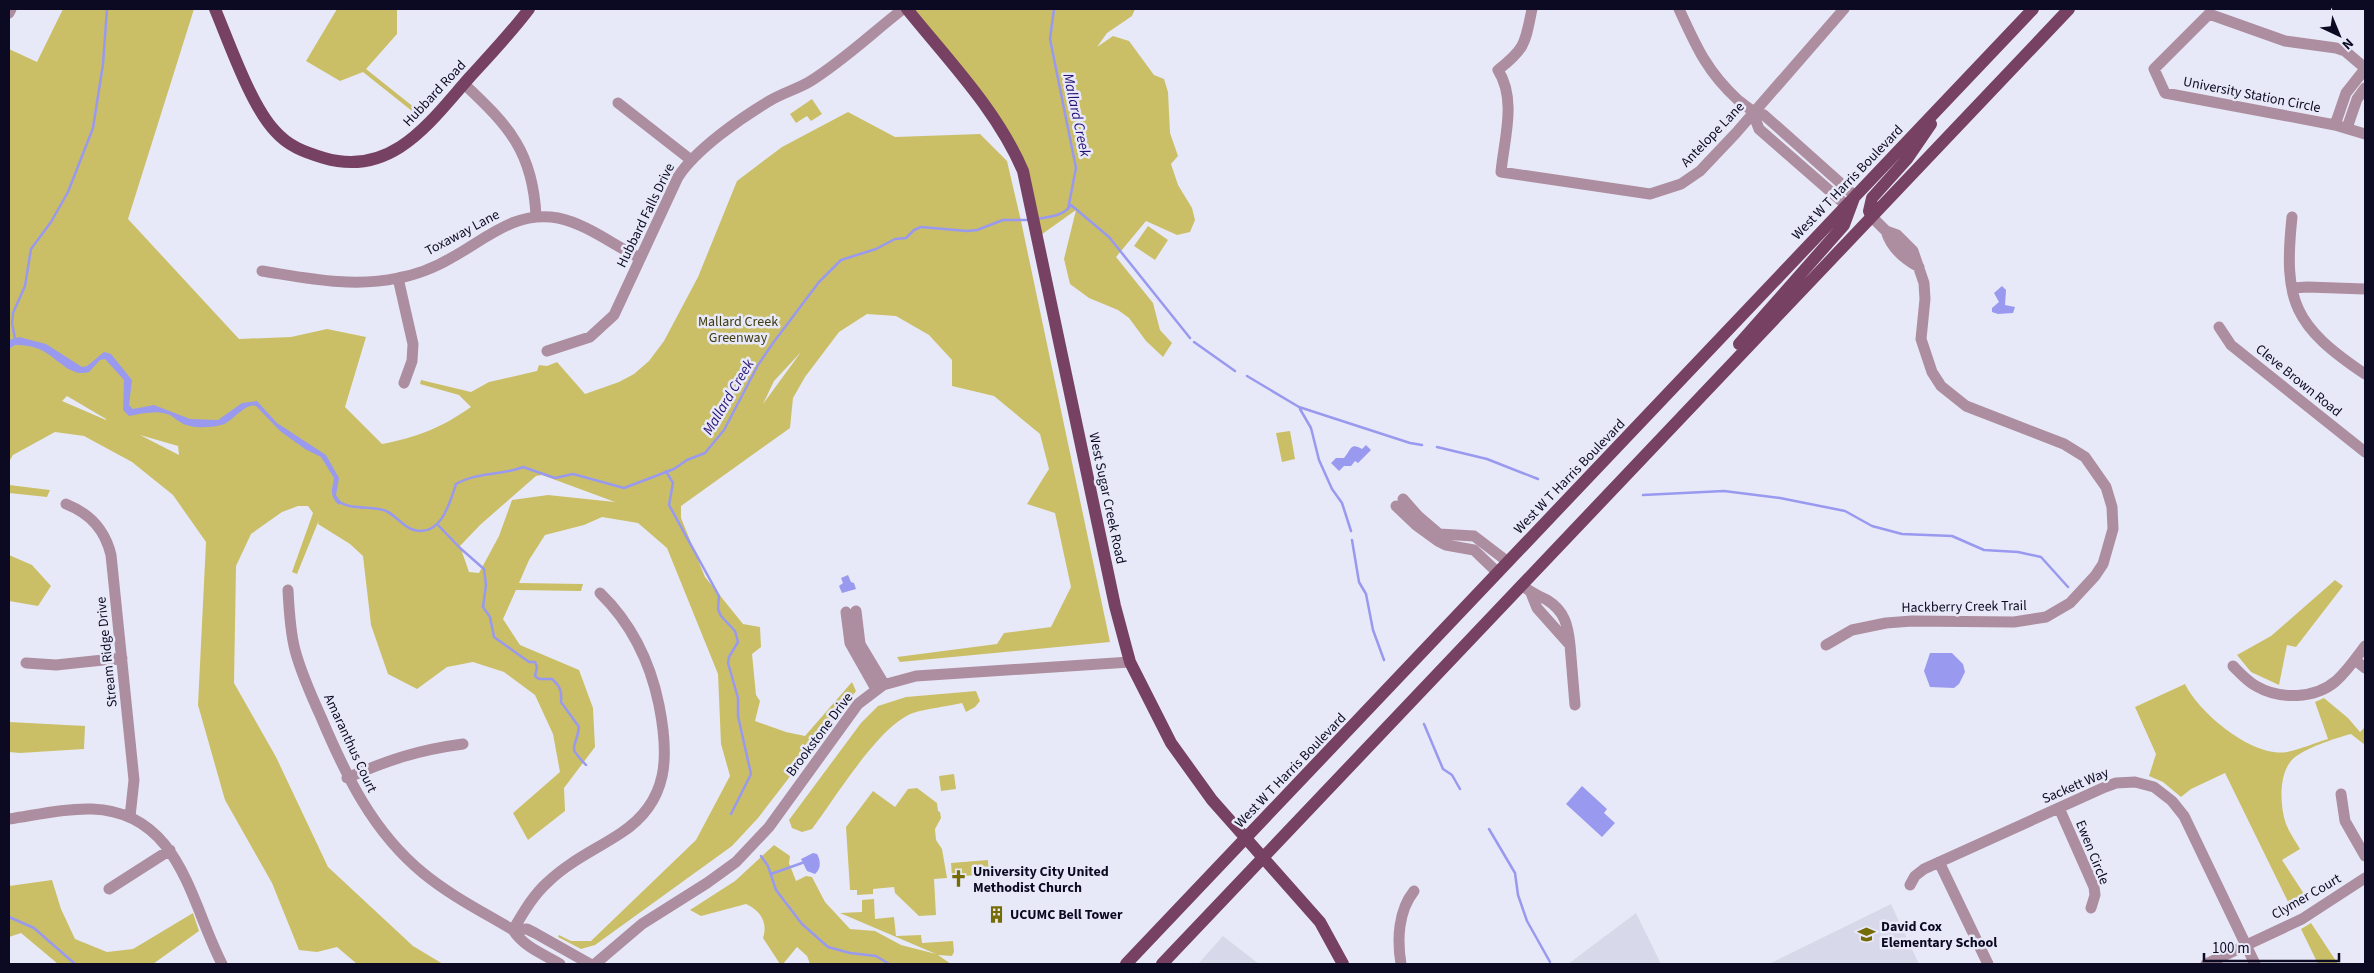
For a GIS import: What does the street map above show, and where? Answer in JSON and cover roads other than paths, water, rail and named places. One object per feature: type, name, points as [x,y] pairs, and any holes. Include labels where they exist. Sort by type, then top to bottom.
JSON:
[{"type":"main road","name":"Hubbard Road","points":[[215,9],[255,101],[273,130],[286,143],[312,154],[354,163],[387,154],[415,137],[529,9]]},
{"type":"main road","name":"West Sugar Creek Road","points":[[907,9],[1001,128],[1014,149],[1028,190],[1113,597],[1130,662],[1171,743],[1202,787],[1320,922],[1343,964]]},
{"type":"main road","name":"West W T Harris Boulevard","points":[[1126,964],[2033,9]]},
{"type":"main road","points":[[1162,964],[1264,856],[1526,589],[1706,391],[1871,216],[2056,14],[2069,9]]},
{"type":"main road","points":[[1871,216],[1869,211],[1872,198],[1907,159],[1924,136],[1942,105]]},
{"type":"main road","points":[[1706,391],[1735,348],[1844,225],[1850,201]]},
{"type":"street","points":[[9,13],[11,9]]},
{"type":"street","name":"Hubbard Falls Drive","points":[[547,351],[590,338],[601,330],[614,315],[678,178],[691,160],[753,111],[780,95],[807,83],[829,69],[903,9]]},
{"type":"street","name":"Antelope Lane","points":[[1532,9],[1526,38],[1519,53],[1498,70],[1506,86],[1509,107],[1501,172],[1650,194],[1681,184],[1700,171],[1754,113],[1844,9]]},
{"type":"street","points":[[1678,9],[1710,71],[1754,113],[1764,115],[1850,201]]},
{"type":"street","name":"University Station Circle","points":[[2365,68],[2345,51],[2285,41],[2209,14],[2154,68],[2165,93],[2348,128],[2365,134]]},
{"type":"street","points":[[2335,126],[2346,93],[2365,68]]},
{"type":"street","points":[[464,84],[502,120],[520,147],[531,179],[536,216]]},
{"type":"street","points":[[2348,128],[2357,99],[2365,88]]},
{"type":"street","points":[[618,103],[691,160]]},
{"type":"street","name":"Toxaway Lane","points":[[262,271],[334,282],[370,282],[398,278],[450,259],[502,226],[536,216],[559,218],[579,225],[640,258]]},
{"type":"street","name":"Hackberry Creek Trail","points":[[1826,645],[1852,630],[1886,623],[1912,621],[2014,622],[2046,617],[2070,603],[2095,576],[2102,564],[2113,529],[2112,506],[2106,487],[2085,458],[2064,444],[1966,406],[1941,386],[1932,372],[1921,339],[1925,298],[1924,283],[1911,248],[1897,236],[1886,231],[1871,216]]},
{"type":"street","points":[[2292,217],[2288,265],[2296,306],[2313,332],[2365,374]]},
{"type":"street","points":[[398,278],[413,344],[412,361],[404,383]]},
{"type":"street","points":[[2292,288],[2307,286],[2365,289]]},
{"type":"street","name":"Cleve Brown Road","points":[[2219,327],[2232,346],[2365,452]]},
{"type":"street","points":[[1498,573],[1474,550],[1446,545],[1431,536],[1400,503],[1439,534],[1474,536],[1508,562]]},
{"type":"street","name":"Stream Ridge Drive","points":[[66,504],[92,519],[103,532],[108,543],[134,780],[130,817]]},
{"type":"street","points":[[1526,589],[1536,608],[1570,645],[1575,705]]},
{"type":"street","name":"Amaranthus Court","points":[[288,590],[292,635],[300,668],[347,778],[370,815],[406,857],[453,895],[513,930],[526,945],[560,964]]},
{"type":"street","points":[[513,930],[528,906],[549,881],[634,823],[650,803],[662,779],[666,756],[665,735],[654,680],[633,632],[600,593]]},
{"type":"street","points":[[851,611],[860,644],[880,687]]},
{"type":"street","points":[[2233,666],[2257,687],[2270,693],[2293,696],[2313,693],[2325,689],[2336,681],[2365,646]]},
{"type":"street","points":[[26,663],[56,664],[122,658]]},
{"type":"street","points":[[2355,660],[2365,668]]},
{"type":"street","name":"Brookstone Drive","points":[[595,964],[631,931],[725,871],[752,846],[769,827],[858,704],[880,687],[916,676],[1130,662]]},
{"type":"street","points":[[347,778],[400,756],[428,749],[463,744]]},
{"type":"street","name":"Sackett Way","points":[[1910,885],[1915,876],[1938,862],[2105,787],[2126,782],[2145,784],[2164,793],[2184,816],[2255,964]]},
{"type":"street","points":[[2341,794],[2345,821],[2365,856]]},
{"type":"street","name":"Ewen Circle","points":[[2059,808],[2094,887],[2095,895],[2091,908]]},
{"type":"street","points":[[9,819],[81,809],[110,811],[130,817],[148,828],[170,850],[184,873],[222,964]]},
{"type":"street","points":[[109,889],[170,850]]},
{"type":"street","points":[[1938,862],[1988,964]]},
{"type":"street","name":"Clymer Court","points":[[2206,964],[2302,919],[2365,878]]},
{"type":"street","points":[[1401,964],[1398,936],[1405,904],[1414,891]]},
{"type":"street","name":"Amaranthus Court","points":[[513,930],[527,930],[535,933],[590,964]]},
{"type":"water","points":[[2002,286],[2006,290],[2005,305],[2015,307],[2013,313],[1998,314],[1992,312],[1992,308],[1999,302],[1994,293]]},
{"type":"water","points":[[19,337],[46,344],[82,367],[87,366],[104,352],[111,354],[132,380],[129,405],[133,409],[154,405],[190,419],[218,420],[242,403],[257,401],[277,423],[326,455],[339,478],[336,495],[341,502],[339,505],[334,499],[332,493],[334,478],[321,457],[305,449],[280,431],[256,406],[247,407],[230,421],[211,427],[189,426],[170,415],[157,412],[129,416],[123,410],[124,380],[105,359],[100,360],[89,372],[76,372],[36,348],[15,345],[9,349],[9,340]]},
{"type":"water","points":[[1366,445],[1371,450],[1358,463],[1355,461],[1351,466],[1344,466],[1339,471],[1331,463],[1336,458],[1344,458],[1353,447],[1362,449]]},
{"type":"water","points":[[848,575],[856,589],[842,593],[839,586],[843,583],[841,578]]},
{"type":"water","points":[[1930,653],[1952,653],[1963,664],[1965,672],[1959,684],[1954,688],[1930,687],[1924,671]]},
{"type":"water","points":[[1582,786],[1607,809],[1604,813],[1615,823],[1602,837],[1566,804]]},
{"type":"water","points":[[813,853],[817,854],[820,862],[815,874],[807,871],[801,859]]},
{"type":"waterway","points":[[15,339],[12,323],[13,313],[25,286],[31,249],[51,222],[68,192],[93,128],[103,64],[107,9]]},
{"type":"waterway","name":"Mallard Creek","points":[[1054,9],[1050,39],[1076,168],[1068,209]]},
{"type":"waterway","points":[[1036,219],[1060,214],[1071,205],[1109,237],[1190,338]]},
{"type":"waterway","name":"Mallard Creek","points":[[338,501],[349,506],[381,509],[411,529],[421,531],[436,525],[442,518],[451,501],[456,484],[480,476],[523,467],[555,478],[573,474],[624,488],[674,469],[687,460],[705,453],[724,430],[758,365],[773,343],[819,282],[841,260],[876,249],[895,239],[906,238],[914,230],[921,227],[967,231],[977,230],[1003,220],[1028,220]]},
{"type":"waterway","points":[[1194,342],[1235,371]]},
{"type":"waterway","points":[[1247,376],[1299,407],[1410,443],[1422,445]]},
{"type":"waterway","points":[[1300,409],[1311,428],[1319,460],[1332,489],[1342,503],[1351,531]]},
{"type":"waterway","points":[[1437,447],[1487,459],[1538,479]]},
{"type":"waterway","points":[[666,471],[673,483],[669,505],[719,596],[718,609],[721,616],[735,631],[738,642],[729,657],[728,663],[738,698],[738,716],[751,774],[731,814]]},
{"type":"waterway","points":[[1643,495],[1724,491],[1780,498],[1845,511],[1872,526],[1902,534],[1952,536],[1984,550],[2018,552],[2041,557],[2068,587]]},
{"type":"waterway","points":[[438,525],[484,569],[486,585],[483,607],[490,617],[494,637],[529,662],[535,662],[537,667],[535,676],[539,679],[552,679],[559,686],[561,702],[579,727],[574,750],[586,765]]},
{"type":"waterway","points":[[1352,540],[1359,582],[1366,594],[1373,630],[1384,660]]},
{"type":"waterway","points":[[1424,724],[1443,769],[1452,775],[1460,789]]},
{"type":"waterway","points":[[1489,829],[1515,873],[1518,895],[1527,921],[1550,962]]},
{"type":"waterway","points":[[761,856],[768,866],[776,890],[802,924],[828,947],[850,953],[876,956],[889,964]]},
{"type":"waterway","points":[[771,874],[802,863]]},
{"type":"waterway","points":[[9,917],[34,928],[75,964]]},
{"type":"place","name":"University City United Methodist Church","points":[[959,879]]},
{"type":"place","name":"UCUMC Bell Tower","points":[[996,914]]},
{"type":"place","name":"David Cox Elementary School","points":[[1867,934]]},
{"type":"park label","name":"Mallard Creek Greenway","points":[[738,330]]}]
